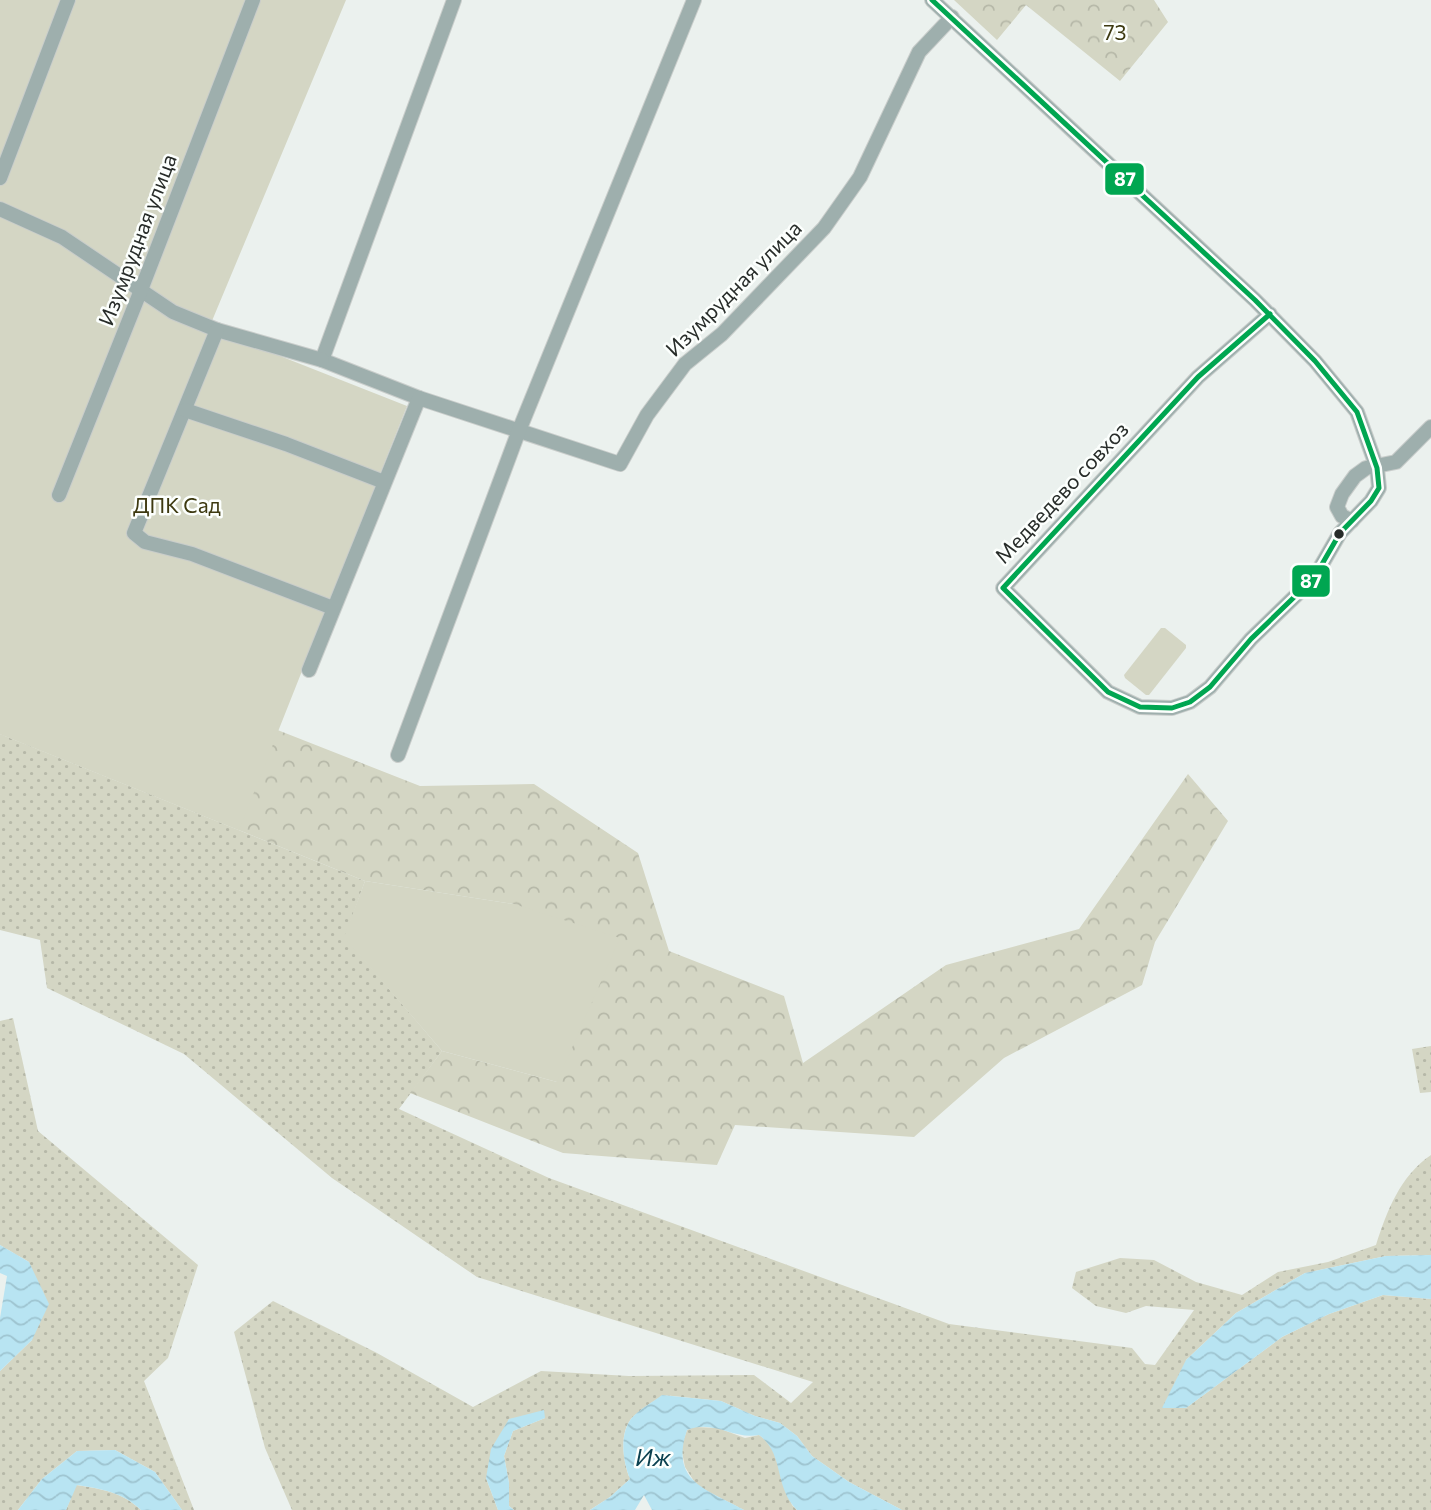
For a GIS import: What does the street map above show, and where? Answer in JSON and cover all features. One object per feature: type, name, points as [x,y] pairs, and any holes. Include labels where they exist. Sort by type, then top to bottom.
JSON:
[{"type":"street","points":[[0,178],[68,0]]},
{"type":"street","name":"Изумрудная улица","points":[[59,495],[253,0]]},
{"type":"street","points":[[322,360],[454,0]]},
{"type":"street","points":[[398,755],[518,433],[694,0]]},
{"type":"street","name":"Медведево совхоз","points":[[932,0],[1270,314],[1315,360],[1357,412],[1373,452],[1379,488],[1340,533],[1314,578],[1251,639],[1210,687],[1191,702],[1172,708],[1140,707],[1108,692],[1003,588],[1198,377],[1270,314]]},
{"type":"street","name":"Изумрудная улица","points":[[0,209],[62,237],[173,312],[217,330],[322,360],[518,433],[620,464],[647,415],[685,364],[722,334],[824,228],[860,177],[919,51],[951,17]]},
{"type":"street","points":[[217,330],[134,533],[145,542],[192,554],[334,608]]},
{"type":"street","points":[[309,670],[419,398]]},
{"type":"street","points":[[185,410],[286,444],[384,482]]},
{"type":"street","points":[[1352,521],[1342,516],[1338,507],[1342,494],[1355,476],[1366,468],[1377,468],[1396,462],[1431,428]]},
{"type":"green space","name":"ДПК Сад","points":[[0,0],[346,0],[209,328],[407,406],[239,830],[0,734]]},
{"type":"green space","name":"73","points":[[954,0],[1154,0],[1168,22],[1120,81],[1026,5],[997,40]]},
{"type":"green space","points":[[0,492],[252,720],[420,786],[534,784],[638,853],[669,951],[784,996],[803,1063],[946,965],[1079,929],[1188,774],[1228,821],[1155,942],[1142,985],[1004,1058],[914,1137],[735,1125],[717,1165],[563,1153],[410,1093],[442,1051],[557,1082],[514,904],[365,881],[0,734]]},
{"type":"green space","points":[[1161,628],[1165,628],[1186,645],[1186,648],[1149,695],[1146,695],[1124,675]]},
{"type":"green space","points":[[0,734],[365,881],[345,937],[442,1051],[399,1109],[549,1178],[949,1324],[1132,1348],[1145,1364],[1155,1365],[1194,1310],[1146,1306],[1126,1313],[1096,1306],[1072,1288],[1076,1272],[1120,1258],[1154,1260],[1196,1282],[1242,1295],[1278,1272],[1328,1262],[1376,1245],[1396,1195],[1411,1173],[1431,1155],[1431,1255],[1386,1256],[1305,1273],[1236,1313],[1186,1360],[1186,1408],[1282,1337],[1329,1314],[1383,1295],[1431,1299],[1431,1510],[902,1510],[849,1482],[812,1456],[797,1436],[780,1423],[755,1416],[721,1401],[663,1395],[638,1412],[627,1425],[623,1448],[630,1479],[590,1510],[514,1510],[509,1506],[509,1483],[504,1456],[513,1431],[545,1418],[509,1419],[486,1478],[498,1510],[292,1510],[265,1448],[234,1332],[273,1301],[377,1353],[473,1407],[541,1371],[629,1376],[754,1375],[791,1403],[813,1382],[477,1277],[332,1178],[184,1054],[47,988],[40,940],[0,930]]},
{"type":"green space","points":[[365,881],[514,904],[620,938],[557,1082],[442,1051],[344,937]]},
{"type":"green space","points":[[13,1018],[38,1131],[198,1265],[168,1358],[144,1381],[194,1510],[182,1510],[155,1472],[115,1450],[77,1451],[42,1479],[18,1510],[0,1510],[0,1371],[32,1340],[29,1262],[0,1245],[0,1021]]},
{"type":"green space","points":[[1431,1046],[1431,1092],[1420,1093],[1412,1049]]},
{"type":"green space","points":[[695,1427],[718,1428],[745,1438],[759,1435],[771,1444],[792,1505],[797,1510],[744,1510],[697,1486],[685,1467],[681,1447],[687,1430]]},
{"type":"green space","points":[[76,1485],[119,1495],[141,1510],[66,1510]]},
{"type":"water","points":[[0,1245],[29,1262],[49,1304],[32,1340],[0,1371],[0,1318],[7,1276],[0,1273]]},
{"type":"water","points":[[1431,1255],[1431,1299],[1383,1295],[1329,1314],[1282,1337],[1186,1408],[1162,1408],[1186,1360],[1236,1313],[1305,1273],[1386,1256]]},
{"type":"water","name":"Иж","points":[[662,1395],[721,1401],[755,1416],[780,1423],[797,1436],[812,1456],[849,1482],[902,1510],[797,1510],[785,1490],[773,1451],[759,1435],[741,1435],[715,1428],[697,1427],[687,1430],[683,1448],[683,1462],[688,1473],[705,1489],[744,1510],[652,1510],[644,1495],[635,1510],[590,1510],[630,1479],[623,1449],[627,1425],[638,1412]]},
{"type":"water","points":[[544,1410],[545,1418],[513,1431],[504,1456],[509,1483],[509,1506],[514,1510],[498,1510],[486,1478],[491,1449],[509,1419]]},
{"type":"water","points":[[115,1450],[155,1472],[182,1510],[141,1510],[119,1495],[77,1485],[66,1510],[18,1510],[42,1479],[77,1451]]},
{"type":"transit line","name":"87","points":[[932,0],[1255,300],[1315,361],[1357,412],[1377,468],[1379,488],[1371,501],[1340,533],[1314,578],[1251,639],[1210,687],[1190,702],[1172,708],[1140,707],[1108,692],[1003,588],[1198,377],[1270,314]]}]
